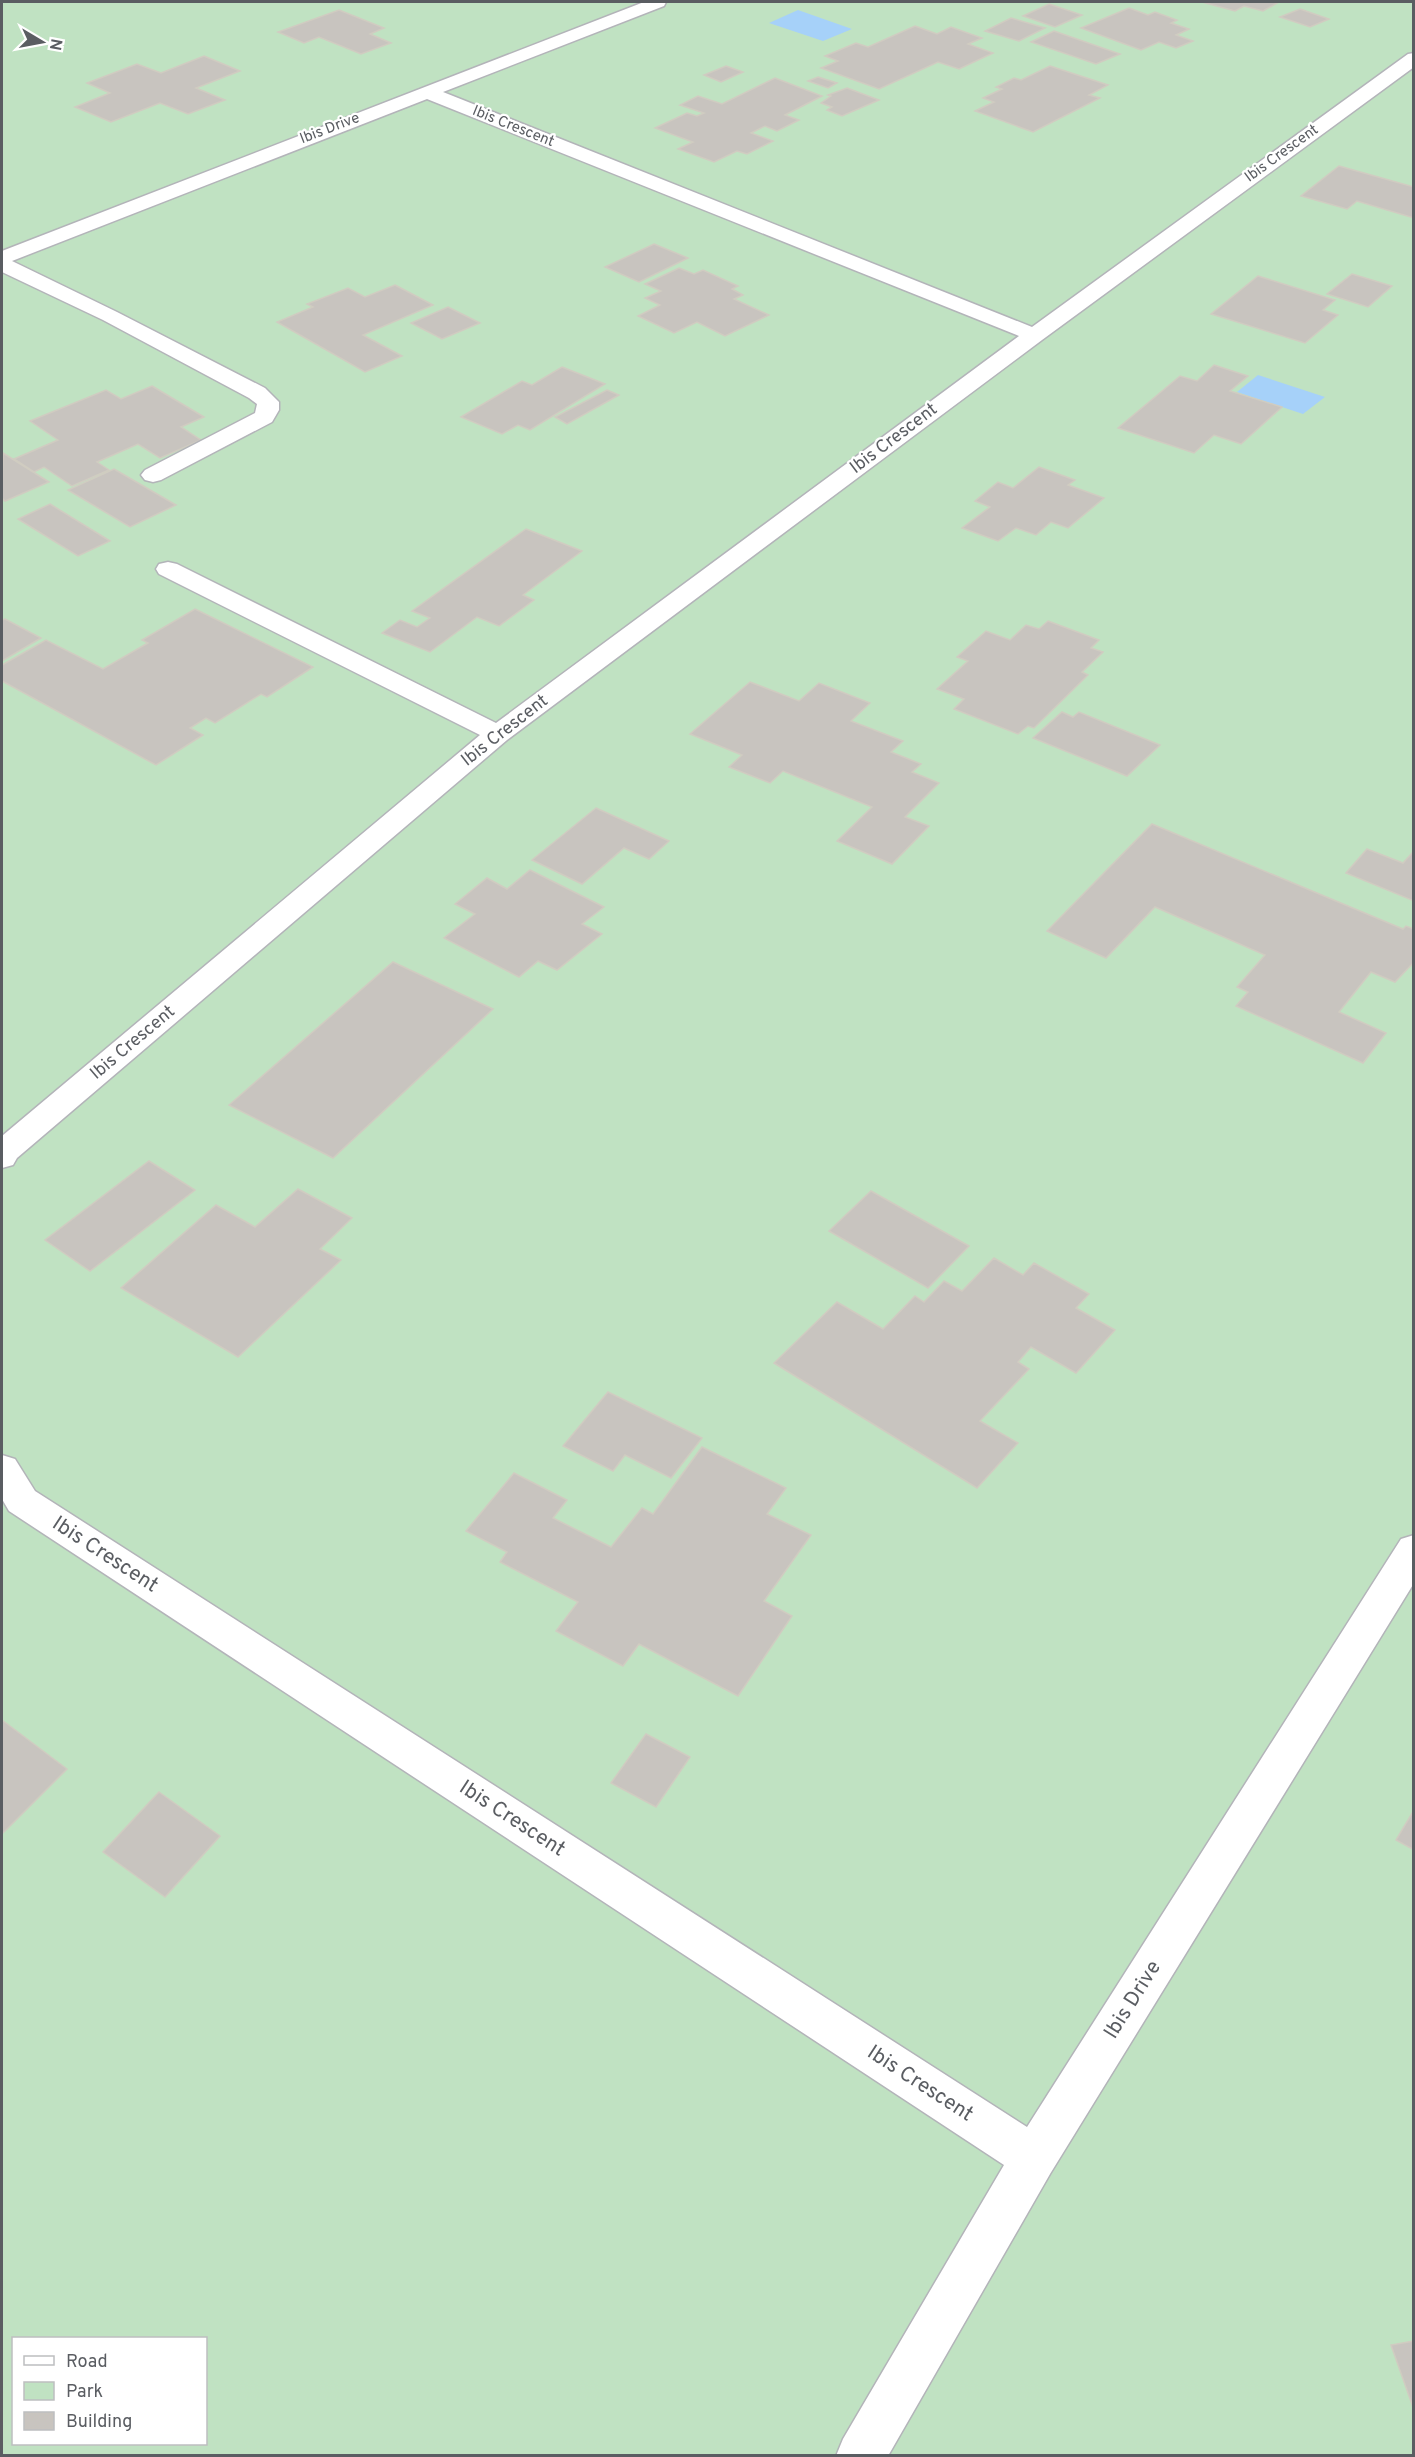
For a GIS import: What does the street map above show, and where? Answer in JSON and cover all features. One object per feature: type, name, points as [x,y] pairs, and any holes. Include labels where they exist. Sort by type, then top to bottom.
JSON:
[{"type":"street","name":"Ibis Drive","points":[[2,258],[658,2]]},
{"type":"street","name":"Ibis Crescent","points":[[2,1157],[4,1151],[498,734],[1034,335],[1413,58]]},
{"type":"street","name":"Ibis Crescent","points":[[426,92],[1034,335]]},
{"type":"street","points":[[2,264],[110,316],[257,393],[268,402],[268,410],[264,417],[153,474]]},
{"type":"street","points":[[168,569],[498,734]]},
{"type":"street","name":"Ibis Crescent","points":[[2,1469],[22,1501],[1034,2158]]},
{"type":"street","name":"Ibis Drive","points":[[860,2456],[1034,2158],[1413,1550]]},
{"type":"green space","points":[[2,2],[1413,2],[1413,2455],[2,2456]]},
{"type":"water","points":[[798,10],[852,29],[823,41],[769,23]]},
{"type":"water","points":[[1258,375],[1325,397],[1303,414],[1237,392]]},
{"type":"building","points":[[1202,2],[1279,2],[1263,11],[1244,6],[1235,11]]},
{"type":"building","points":[[1049,4],[1082,15],[1055,27],[1023,16]]},
{"type":"building","points":[[1129,8],[1148,15],[1155,12],[1177,20],[1171,23],[1189,29],[1176,35],[1193,41],[1176,48],[1159,42],[1141,50],[1081,28]]},
{"type":"building","points":[[1300,9],[1329,19],[1310,27],[1280,17]]},
{"type":"building","points":[[339,10],[384,28],[370,34],[391,43],[361,54],[319,37],[304,43],[278,32]]},
{"type":"building","points":[[1011,18],[1045,28],[1019,41],[985,31]]},
{"type":"building","points":[[915,26],[937,34],[951,27],[982,38],[968,44],[993,53],[959,69],[938,62],[879,89],[821,68],[838,61],[825,56],[856,43],[868,47]]},
{"type":"building","points":[[1054,31],[1120,54],[1096,64],[1031,42]]},
{"type":"building","points":[[204,56],[240,71],[196,88],[225,100],[188,114],[160,103],[111,122],[75,107],[110,93],[87,83],[137,64],[161,73]]},
{"type":"building","points":[[726,66],[743,72],[721,82],[704,75]]},
{"type":"building","points":[[1050,66],[1108,85],[1089,95],[1100,98],[1033,132],[975,111],[994,102],[983,98],[1002,89],[996,87],[1014,78],[1021,80]]},
{"type":"building","points":[[818,77],[837,83],[828,88],[808,81]]},
{"type":"building","points":[[775,78],[822,96],[785,115],[799,120],[777,131],[765,126],[751,133],[773,141],[747,154],[737,151],[714,162],[678,149],[693,142],[655,128],[687,113],[697,116],[704,113],[680,105],[698,96],[722,104]]},
{"type":"building","points":[[847,88],[879,100],[842,116],[827,110],[832,107],[821,103],[831,96],[828,95]]},
{"type":"building","points":[[1339,166],[1414,187],[1414,218],[1357,201],[1347,209],[1301,196]]},
{"type":"building","points":[[654,244],[688,258],[639,282],[605,267]]},
{"type":"building","points":[[679,268],[694,274],[703,270],[738,286],[732,289],[743,295],[734,299],[769,315],[725,336],[697,322],[674,333],[638,316],[660,305],[645,298],[661,291],[645,284]]},
{"type":"building","points":[[1352,274],[1392,286],[1368,307],[1327,294]]},
{"type":"building","points":[[1258,276],[1335,300],[1323,310],[1338,315],[1305,343],[1211,314]]},
{"type":"building","points":[[395,285],[433,305],[363,335],[402,356],[365,372],[277,322],[313,307],[307,304],[348,288],[365,297]]},
{"type":"building","points":[[448,307],[480,323],[442,339],[411,323]]},
{"type":"building","points":[[1214,365],[1248,376],[1230,391],[1282,407],[1241,444],[1214,435],[1194,453],[1118,428],[1180,376],[1197,381]]},
{"type":"building","points":[[562,367],[605,384],[530,430],[518,425],[502,434],[461,417],[522,381],[532,385]]},
{"type":"building","points":[[152,386],[204,417],[181,427],[201,440],[160,458],[138,444],[97,462],[109,470],[72,486],[44,467],[34,472],[14,459],[58,440],[30,421],[106,390],[121,399]]},
{"type":"building","points":[[607,390],[619,395],[567,424],[555,417]]},
{"type":"building","points":[[3,453],[49,482],[5,501],[2,498]]},
{"type":"building","points":[[1039,467],[1075,480],[1068,485],[1104,498],[1068,528],[1051,522],[1036,535],[1016,528],[998,541],[962,528],[990,507],[975,501],[998,482],[1013,488]]},
{"type":"building","points":[[114,469],[176,505],[130,527],[68,490]]},
{"type":"building","points":[[50,504],[110,541],[78,556],[18,519]]},
{"type":"building","points":[[526,529],[582,551],[523,595],[534,600],[499,626],[477,617],[430,652],[382,633],[400,620],[417,627],[430,618],[412,611]]},
{"type":"building","points":[[195,609],[313,667],[267,697],[261,694],[215,723],[206,718],[190,728],[203,735],[156,765],[2,681],[2,665],[46,640],[103,669],[148,643],[142,640]]},
{"type":"building","points":[[5,619],[41,638],[2,661],[2,620]]},
{"type":"building","points":[[1048,621],[1099,640],[1091,648],[1103,652],[1082,672],[1088,675],[1034,728],[1028,726],[1018,734],[954,709],[964,699],[937,689],[968,661],[957,657],[986,631],[1010,640],[1026,625],[1039,629]]},
{"type":"building","points":[[750,682],[799,701],[819,683],[870,703],[851,721],[903,741],[891,752],[921,764],[912,772],[939,783],[905,817],[929,826],[892,864],[837,841],[872,807],[783,771],[770,783],[729,767],[742,755],[690,734]]},
{"type":"building","points":[[1062,712],[1073,717],[1079,712],[1160,745],[1127,776],[1033,738]]},
{"type":"building","points":[[596,808],[669,841],[649,859],[624,848],[582,884],[532,860]]},
{"type":"building","points":[[1152,824],[1403,929],[1406,926],[1414,929],[1414,962],[1395,982],[1371,972],[1339,1012],[1386,1033],[1363,1063],[1236,1006],[1248,992],[1237,987],[1265,955],[1155,907],[1106,958],[1047,931]]},
{"type":"building","points":[[1367,849],[1403,863],[1414,851],[1414,901],[1346,873]]},
{"type":"building","points":[[530,870],[604,907],[582,924],[602,934],[557,970],[538,961],[519,977],[444,938],[475,914],[455,904],[487,878],[507,889]]},
{"type":"building","points":[[393,962],[493,1009],[333,1158],[229,1105]]},
{"type":"building","points":[[149,1161],[195,1190],[90,1271],[45,1240]]},
{"type":"building","points":[[298,1189],[352,1218],[320,1249],[341,1260],[238,1357],[121,1288],[216,1205],[255,1227]]},
{"type":"building","points":[[871,1191],[969,1246],[928,1288],[829,1231]]},
{"type":"building","points":[[994,1258],[1023,1275],[1034,1263],[1089,1294],[1076,1308],[1115,1330],[1076,1373],[1031,1347],[1018,1362],[1029,1369],[980,1421],[1018,1443],[977,1488],[774,1363],[837,1302],[883,1329],[915,1296],[924,1302],[944,1281],[962,1291]]},
{"type":"building","points":[[608,1392],[702,1438],[671,1478],[625,1455],[613,1471],[563,1446]]},
{"type":"building","points":[[702,1447],[786,1488],[767,1514],[811,1535],[764,1601],[792,1616],[738,1696],[639,1644],[623,1666],[556,1631],[578,1602],[500,1562],[507,1552],[466,1531],[514,1473],[567,1500],[553,1518],[611,1547],[642,1508],[653,1514]]},
{"type":"building","points":[[2,1720],[67,1769],[2,1834]]},
{"type":"building","points":[[646,1734],[690,1757],[656,1807],[611,1783]]},
{"type":"building","points":[[159,1792],[220,1836],[165,1897],[103,1852]]},
{"type":"building","points":[[1414,1810],[1414,1850],[1396,1840]]},
{"type":"building","points":[[1414,2341],[1414,2410],[1391,2345]]}]
